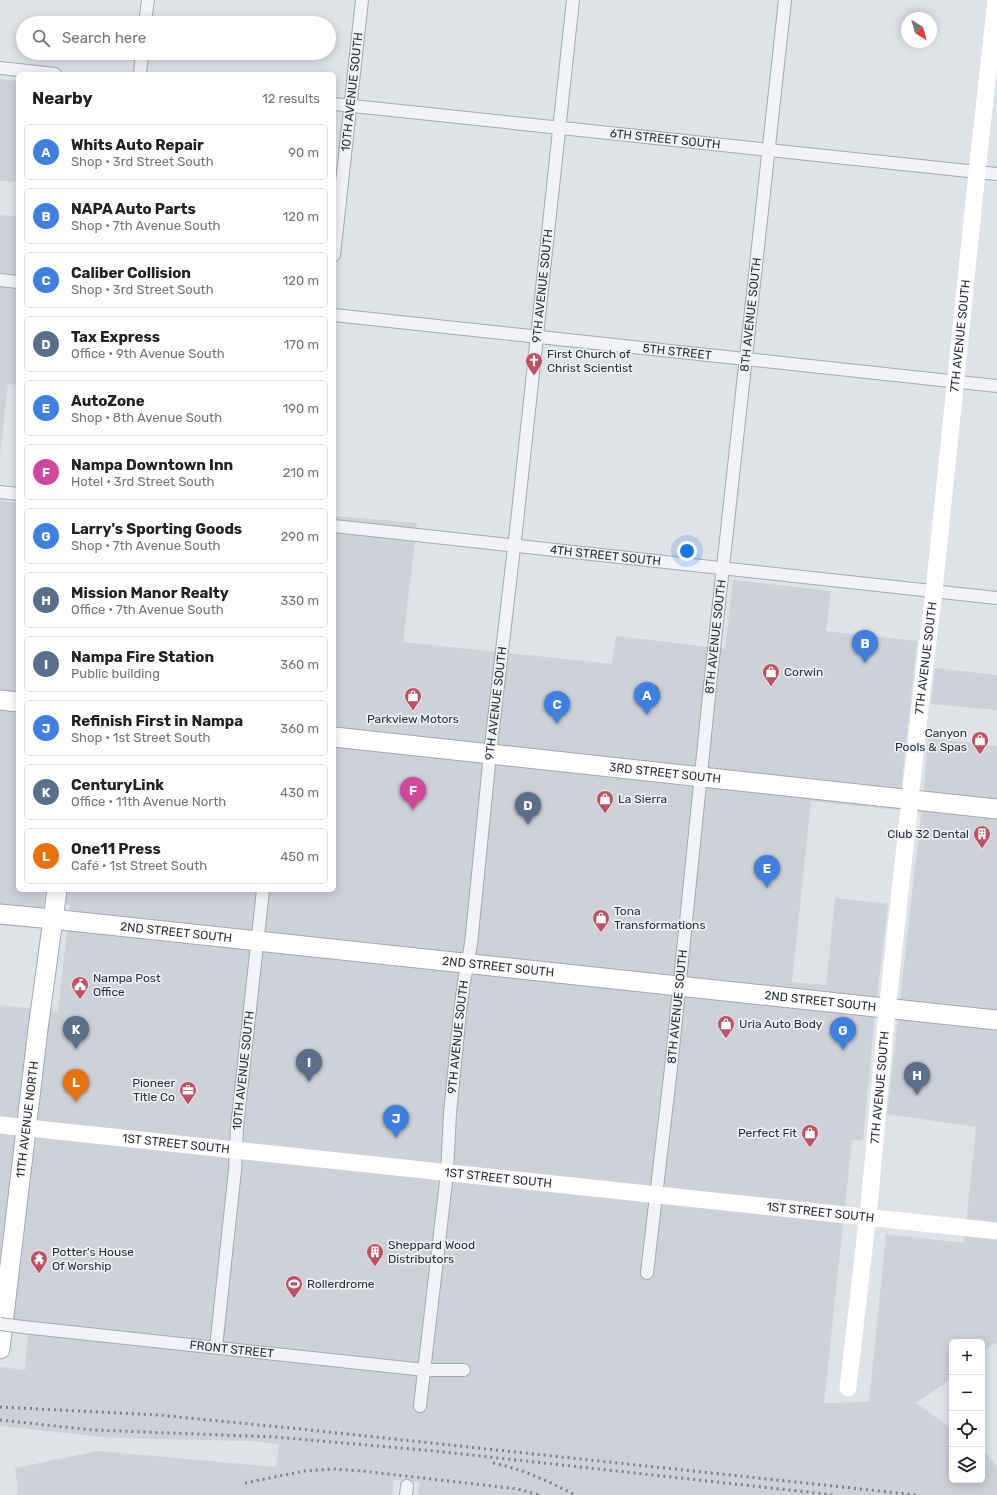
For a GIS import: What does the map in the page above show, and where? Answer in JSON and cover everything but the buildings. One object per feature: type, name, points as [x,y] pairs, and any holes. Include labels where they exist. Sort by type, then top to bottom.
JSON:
[{"type":"main road","points":[[0,700],[16,702]]},
{"type":"main road","name":"3RD STREET SOUTH","points":[[336,737],[997,809]]},
{"type":"main road","name":"11TH AVENUE NORTH","points":[[0,1349],[52,919],[57,892]]},
{"type":"main road","name":"2ND STREET SOUTH","points":[[0,914],[997,1020]]},
{"type":"street","points":[[146,16],[148,0]]},
{"type":"street","name":"10TH AVENUE SOUTH","points":[[336,237],[362,0]]},
{"type":"street","name":"9TH AVENUE SOUTH","points":[[420,1406],[447,1173],[450,1113],[464,982],[471,944],[490,754],[573,0]]},
{"type":"street","name":"8TH AVENUE SOUTH","points":[[647,1273],[657,1196],[785,0]]},
{"type":"street","name":"7TH AVENUE SOUTH","points":[[848,1388],[996,0]]},
{"type":"street","points":[[140,72],[141,60]]},
{"type":"street","points":[[0,68],[37,72]]},
{"type":"street","name":"6TH STREET SOUTH","points":[[336,104],[997,174]]},
{"type":"street","points":[[0,280],[16,282]]},
{"type":"street","name":"5TH STREET","points":[[336,315],[997,386]]},
{"type":"street","points":[[0,492],[16,494]]},
{"type":"street","name":"4TH STREET SOUTH","points":[[336,526],[997,598]]},
{"type":"street","name":"10TH AVENUE SOUTH","points":[[216,1347],[235,1170],[237,1127],[263,892]]},
{"type":"street","name":"1ST STREET SOUTH","points":[[0,1125],[997,1231]]},
{"type":"street","name":"FRONT STREET","points":[[0,1324],[425,1370],[464,1370]]},
{"type":"shaded area","points":[[0,79],[16,81],[16,182],[0,181]]},
{"type":"shaded area","points":[[0,215],[16,217],[16,385],[8,384],[0,456]]},
{"type":"shaded area","points":[[0,501],[16,503],[16,892],[336,892],[336,516],[417,523],[403,642],[612,664],[616,636],[725,649],[733,580],[831,591],[826,631],[917,641],[899,810],[811,801],[792,982],[826,985],[835,898],[888,904],[874,1023],[863,1140],[852,1140],[824,1403],[869,1402],[886,1234],[964,1243],[976,1127],[887,1114],[924,789],[928,738],[997,746],[997,1342],[985,1350],[985,1339],[949,1339],[949,1380],[916,1403],[949,1427],[949,1483],[985,1483],[985,1453],[997,1467],[997,1495],[418,1495],[419,1482],[394,1480],[392,1495],[17,1495],[18,1489],[15,1468],[98,1451],[276,1467],[279,1444],[251,1441],[112,1438],[0,1426],[0,1367],[25,1370],[28,1334],[315,1364],[317,1352],[0,1318],[0,1005],[58,1012],[70,905],[44,902],[43,908],[30,928],[0,925]]},
{"type":"shaded area","points":[[935,668],[997,675],[997,710],[931,704]]},
{"type":"railway","points":[[0,1407],[158,1415],[917,1495]]},
{"type":"railway","points":[[0,1420],[93,1430],[275,1437],[435,1451],[835,1495]]},
{"type":"railway","points":[[493,1463],[535,1476],[575,1495]]},
{"type":"railway","points":[[245,1483],[304,1471],[334,1469],[518,1489],[540,1495]]},
{"type":"place","name":"First Church of Christ Scientist","points":[[534,376]]},
{"type":"place","name":"NAPA Auto Parts","points":[[865,663]]},
{"type":"place","name":"Corwin","points":[[771,687]]},
{"type":"place","name":"Parkview Motors","points":[[413,711]]},
{"type":"place","name":"Whits Auto Repair","points":[[647,715]]},
{"type":"place","name":"Caliber Collision","points":[[557,724]]},
{"type":"place","name":"Canyon Pools & Spas","points":[[980,755]]},
{"type":"place","name":"Nampa Downtown Inn","points":[[413,810]]},
{"type":"place","name":"La Sierra","points":[[605,814]]},
{"type":"place","name":"Tax Express","points":[[528,825]]},
{"type":"place","name":"Club 32 Dental","points":[[982,849]]},
{"type":"place","name":"AutoZone","points":[[767,888]]},
{"type":"place","name":"Tona Transformations","points":[[601,933]]},
{"type":"place","name":"Nampa Post Office","points":[[80,1000]]},
{"type":"place","name":"Uria Auto Body","points":[[726,1039]]},
{"type":"place","name":"CenturyLink","points":[[76,1049]]},
{"type":"place","name":"Larry's Sporting Goods","points":[[843,1050]]},
{"type":"place","name":"Nampa Fire Station","points":[[309,1082]]},
{"type":"place","name":"Mission Manor Realty","points":[[917,1095]]},
{"type":"place","name":"One11 Press","points":[[76,1102]]},
{"type":"place","name":"Pioneer Title Co","points":[[188,1105]]},
{"type":"place","name":"Refinish First in Nampa","points":[[396,1138]]},
{"type":"place","name":"Perfect Fit","points":[[810,1148]]},
{"type":"place","name":"Sheppard Wood Distributors","points":[[375,1267]]},
{"type":"place","name":"Potter's House Of Worship","points":[[39,1274]]},
{"type":"place","name":"Rollerdrome","points":[[294,1299]]}]
